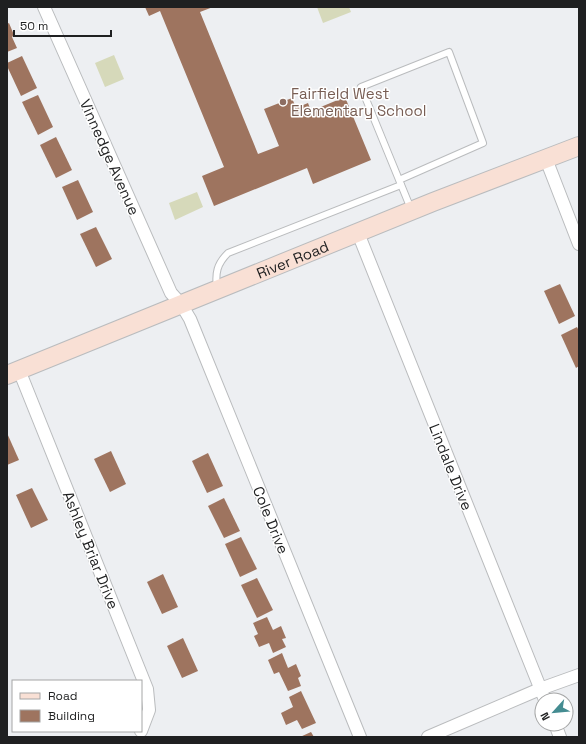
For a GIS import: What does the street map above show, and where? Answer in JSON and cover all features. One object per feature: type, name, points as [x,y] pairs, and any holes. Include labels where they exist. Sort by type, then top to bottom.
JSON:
[{"type":"street","name":"Vinnedge Avenue","points":[[44,7],[171,293],[181,304]]},
{"type":"street","name":"River Road","points":[[13,373],[412,211],[579,146]]},
{"type":"street","points":[[546,159],[579,244]]},
{"type":"street","name":"Lindale Drive","points":[[358,233],[542,692]]},
{"type":"street","name":"Cole Drive","points":[[181,304],[190,319],[360,737]]},
{"type":"street","name":"Ashley Briar Drive","points":[[13,373],[147,689],[149,710],[142,728]]},
{"type":"street","points":[[547,692],[579,675]]},
{"type":"street","points":[[428,737],[534,697]]},
{"type":"lane","points":[[217,290],[215,278],[220,261],[228,253],[400,182],[483,144],[449,52],[361,87],[400,182],[412,211]]},
{"type":"green space","points":[[317,7],[349,7],[351,12],[323,23]]},
{"type":"green space","points":[[114,55],[124,79],[105,87],[95,63]]},
{"type":"green space","points":[[197,192],[203,207],[175,220],[169,203]]},
{"type":"building","name":"Fairfield West Elementary School","points":[[145,7],[213,7],[200,12],[258,154],[279,146],[264,109],[292,98],[296,108],[308,103],[311,111],[345,97],[371,160],[313,184],[307,168],[214,206],[202,176],[224,167],[160,11],[149,16]]},
{"type":"building","points":[[9,23],[14,35],[12,37],[17,48],[7,52],[7,24]]},
{"type":"building","points":[[22,56],[37,88],[21,96],[7,63]]},
{"type":"building","points":[[38,95],[53,127],[38,135],[22,102]]},
{"type":"building","points":[[56,137],[72,170],[56,178],[40,145]]},
{"type":"building","points":[[78,180],[93,212],[77,220],[62,187]]},
{"type":"building","points":[[96,227],[112,259],[96,267],[80,234]]},
{"type":"building","points":[[560,284],[575,316],[559,324],[544,291]]},
{"type":"building","points":[[577,327],[579,331],[579,366],[576,368],[561,335]]},
{"type":"building","points":[[7,433],[19,460],[7,465]]},
{"type":"building","points":[[111,451],[126,484],[110,492],[94,459]]},
{"type":"building","points":[[208,453],[223,486],[207,493],[192,461]]},
{"type":"building","points":[[32,488],[48,520],[31,528],[16,495]]},
{"type":"building","points":[[224,498],[240,531],[224,538],[208,506]]},
{"type":"building","points":[[241,537],[257,569],[240,577],[225,544]]},
{"type":"building","points":[[163,574],[178,607],[162,614],[147,582]]},
{"type":"building","points":[[257,578],[273,610],[257,618],[241,585]]},
{"type":"building","points":[[267,617],[273,630],[281,626],[286,638],[282,639],[286,647],[273,653],[269,643],[259,647],[254,636],[258,634],[253,623]]},
{"type":"building","points":[[183,638],[198,671],[182,678],[167,646]]},
{"type":"building","points":[[282,653],[288,668],[296,664],[301,676],[298,678],[301,686],[288,691],[279,672],[274,674],[268,660]]},
{"type":"building","points":[[301,691],[316,723],[302,729],[297,720],[286,725],[281,713],[293,707],[289,697]]},
{"type":"building","points":[[311,732],[314,737],[300,737]]},
{"type":"place","name":"Fairfield West Elementary School","points":[[283,102]]}]
